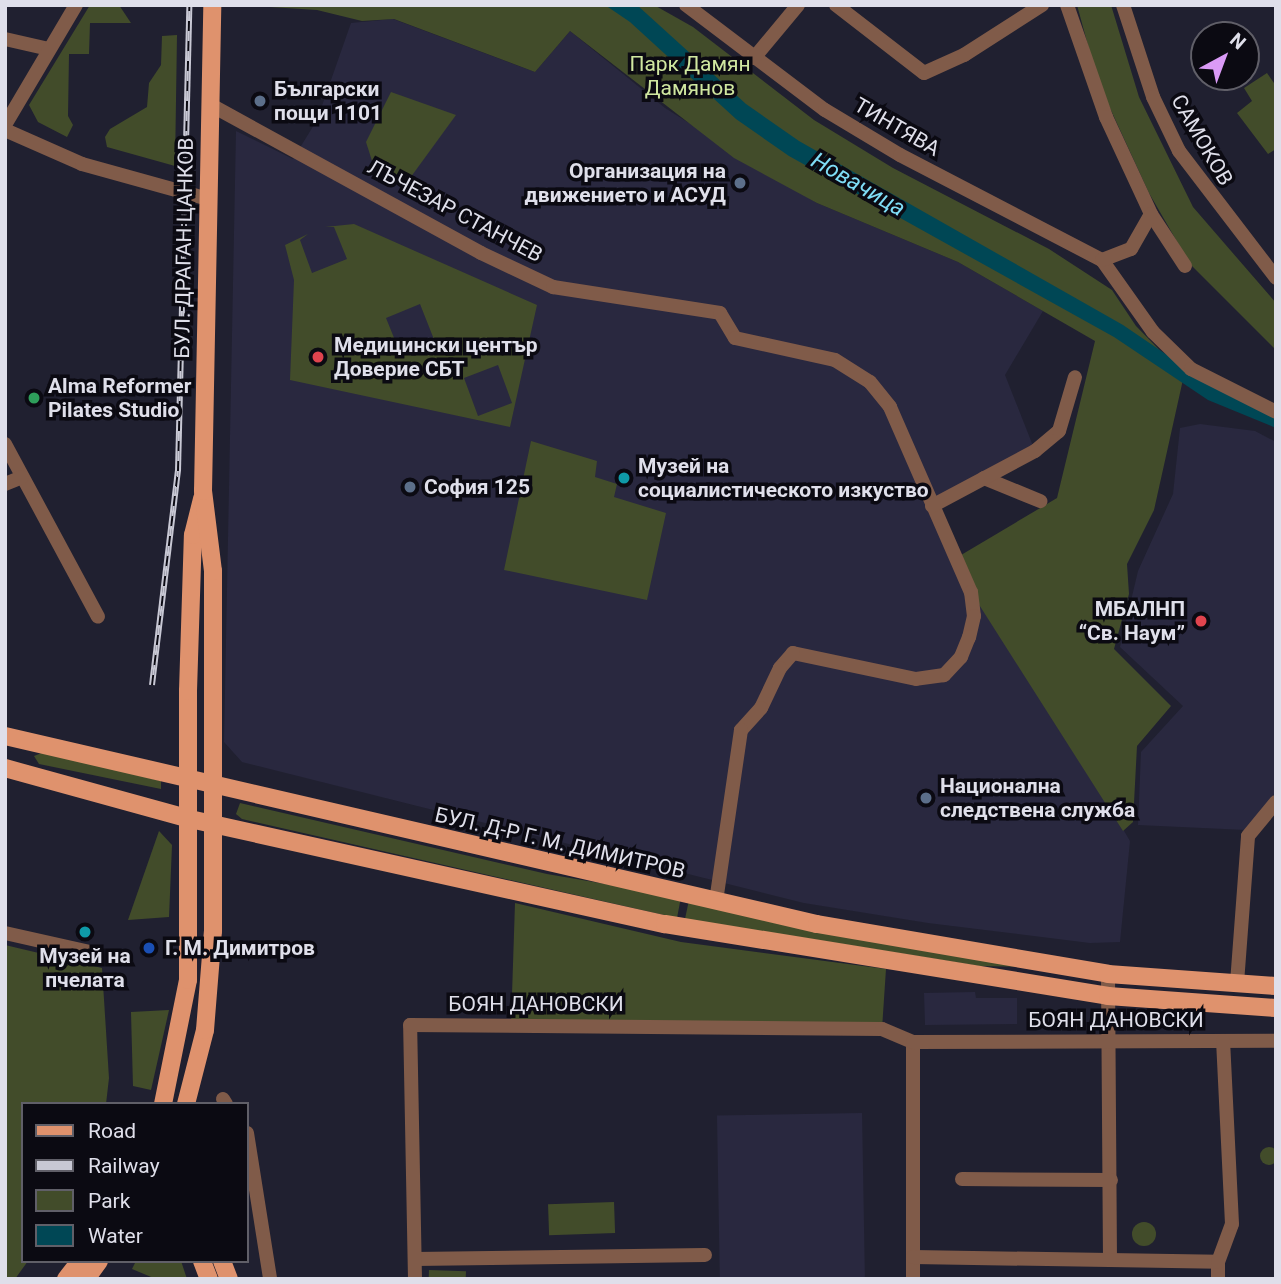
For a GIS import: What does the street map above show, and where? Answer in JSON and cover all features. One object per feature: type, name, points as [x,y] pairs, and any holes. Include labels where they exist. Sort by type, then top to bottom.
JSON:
[{"type":"main road","name":"БУЛ. ДРАГАН ЦАНКОВ","points":[[163,1102],[188,980],[194,535],[203,491],[212,5]]},
{"type":"main road","name":"БУЛ. ДРАГАН ЦАНКОВ","points":[[186,1102],[207,1008],[212,824],[213,549],[203,491]]},
{"type":"main road","name":"БУЛ. Д-Р Г. М. ДИМИТРОВ","points":[[5,736],[716,901],[1108,974],[1276,986]]},
{"type":"main road","points":[[5,768],[190,819],[665,924],[1108,996],[1276,1008]]},
{"type":"main road","points":[[66,1279],[78,1263]]},
{"type":"main road","points":[[86,1279],[98,1263]]},
{"type":"street","points":[[76,5],[5,128],[82,164],[208,199]]},
{"type":"street","name":"ТИНТЯВА","points":[[686,5],[825,110],[900,155],[1102,260]]},
{"type":"street","points":[[754,58],[798,5]]},
{"type":"street","points":[[836,5],[924,73],[964,55],[1042,5]]},
{"type":"street","points":[[1067,5],[1091,81],[1151,214],[1185,266]]},
{"type":"street","name":"САМОКОВ","points":[[1123,5],[1153,97],[1186,163],[1276,278]]},
{"type":"street","points":[[5,39],[49,49]]},
{"type":"street","name":"ЛЪЧЕЗАР СТАНЧЕВ","points":[[209,104],[481,253],[553,287],[720,313],[735,338],[835,360],[870,382],[890,407],[971,592],[974,616],[961,657],[944,675],[915,678],[793,653],[780,668],[761,708],[749,715],[741,730],[716,901]]},
{"type":"street","points":[[1151,214],[1131,249],[1102,260],[1153,332],[1191,369],[1276,412]]},
{"type":"street","points":[[932,506],[1035,451],[1059,431],[1074,377]]},
{"type":"street","points":[[5,444],[98,617]]},
{"type":"street","points":[[5,484],[22,477]]},
{"type":"street","points":[[984,478],[1040,501]]},
{"type":"street","points":[[1237,983],[1248,836],[1276,802]]},
{"type":"street","points":[[5,933],[89,952]]},
{"type":"street","points":[[1108,974],[1110,1259]]},
{"type":"street","name":"БОЯН ДАНОВСКИ","points":[[415,1279],[410,1025],[881,1030],[913,1042],[1109,1038],[1276,1041]]},
{"type":"street","points":[[1218,1279],[1218,1262],[1232,1224],[1223,1041]]},
{"type":"street","points":[[913,1042],[914,1279]]},
{"type":"street","points":[[248,1139],[270,1279]]},
{"type":"street","points":[[962,1178],[1111,1180]]},
{"type":"street","points":[[415,1259],[705,1255]]},
{"type":"street","points":[[913,1257],[1218,1262]]},
{"type":"shaded area","points":[[393,19],[535,72],[570,31],[665,108],[817,203],[958,262],[1043,311],[1005,375],[1035,451],[932,506],[1130,841],[1120,942],[1090,943],[928,923],[804,903],[242,762],[224,742],[236,131],[293,159],[317,120],[351,23]]},
{"type":"shaded area","name":"MБАЛНП “Св. Наум”","points":[[1200,424],[1255,431],[1276,442],[1276,792],[1246,830],[1138,825],[1141,752],[1183,706],[1120,647],[1138,571],[1173,494],[1180,428]]},
{"type":"shaded area","points":[[975,992],[976,998],[1017,998],[1017,1024],[925,1025],[924,993]]},
{"type":"shaded area","points":[[862,1113],[865,1279],[720,1279],[717,1116]]},
{"type":"green space","points":[[90,5],[119,5],[131,23],[90,23],[89,54],[69,54],[68,116],[73,125],[67,137],[38,122],[29,105]]},
{"type":"green space","name":"Парк Дамян Дамянов","points":[[238,5],[654,5],[693,27],[814,120],[893,168],[1049,249],[1112,290],[1136,326],[1184,375],[1154,510],[1127,564],[1129,594],[1114,649],[1171,706],[1137,746],[1133,822],[1123,831],[971,592],[956,558],[1057,498],[1095,341],[958,262],[817,203],[734,158],[570,31],[535,72],[394,19],[362,21],[317,10]]},
{"type":"green space","points":[[1077,5],[1111,5],[1139,97],[1193,207],[1276,303],[1276,350],[1190,264],[1149,193],[1098,82]]},
{"type":"green space","points":[[177,35],[175,166],[107,147],[105,137],[110,129],[147,107],[149,83],[161,65],[162,36]]},
{"type":"green space","points":[[1267,73],[1276,86],[1276,149],[1268,154],[1237,113],[1252,101],[1246,91],[1260,91],[1260,78]]},
{"type":"green space","points":[[391,92],[456,115],[405,185],[373,164],[366,142]]},
{"type":"green space","points":[[354,224],[537,305],[510,427],[290,380],[294,280],[285,245],[308,234],[300,240],[312,273],[347,259],[334,227],[325,227]],"holes":[[[420,304],[435,342],[401,355],[386,318]],[[498,365],[512,403],[478,416],[464,378]]]},
{"type":"green space","points":[[531,441],[597,461],[595,477],[617,484],[614,497],[666,513],[647,600],[504,570]]},
{"type":"green space","points":[[44,752],[161,781],[161,789],[39,764],[34,756]]},
{"type":"green space","points":[[240,803],[547,874],[681,897],[677,918],[242,819],[236,814]]},
{"type":"green space","points":[[159,831],[172,845],[169,917],[128,920]]},
{"type":"green space","points":[[689,900],[1024,967],[979,966],[685,919]]},
{"type":"green space","points":[[515,903],[681,942],[886,969],[882,1029],[511,1025]]},
{"type":"green space","points":[[5,945],[102,968],[109,1078],[106,1102],[21,1102],[21,1263],[27,1263],[15,1279],[5,1279]]},
{"type":"green space","points":[[169,1010],[151,1090],[133,1086],[131,1012]]},
{"type":"green space","points":[[1269,1147],[1275,1150],[1278,1156],[1275,1162],[1269,1165],[1263,1162],[1260,1156],[1263,1150]]},
{"type":"green space","points":[[614,1202],[615,1233],[549,1235],[548,1204]]},
{"type":"green space","points":[[1144,1222],[1155,1229],[1156,1234],[1149,1245],[1144,1246],[1133,1239],[1132,1234],[1139,1223]]},
{"type":"green space","points":[[135,1263],[182,1263],[187,1279],[156,1279],[132,1269]]},
{"type":"green space","points":[[429,1270],[466,1271],[466,1279],[429,1279]]},
{"type":"water","name":"Новачица","points":[[605,5],[637,5],[746,104],[799,141],[1123,325],[1214,387],[1276,413],[1276,428],[1208,400],[1114,337],[789,156],[736,119],[630,22]]},
{"type":"railway","points":[[152,685],[178,471],[189,5]]},
{"type":"place","name":"Български пощи 1101","points":[[260,101]]},
{"type":"place","name":"Организация на движението и АСУД","points":[[740,183]]},
{"type":"place","name":"Медицински център Доверие СБТ","points":[[318,357]]},
{"type":"place","name":"Alma Reformer Pilates Studio","points":[[34,398]]},
{"type":"place","name":"Музей на социалистическото изкуство","points":[[624,478]]},
{"type":"place","name":"София 125","points":[[410,487]]},
{"type":"place","name":"MБАЛНП “Св. Наум”","points":[[1201,621]]},
{"type":"place","name":"Национална следствена служба","points":[[926,798]]},
{"type":"place","name":"Музей на пчелата","points":[[85,932]]},
{"type":"place","name":"Г. М. Димитров","points":[[149,948]]}]
